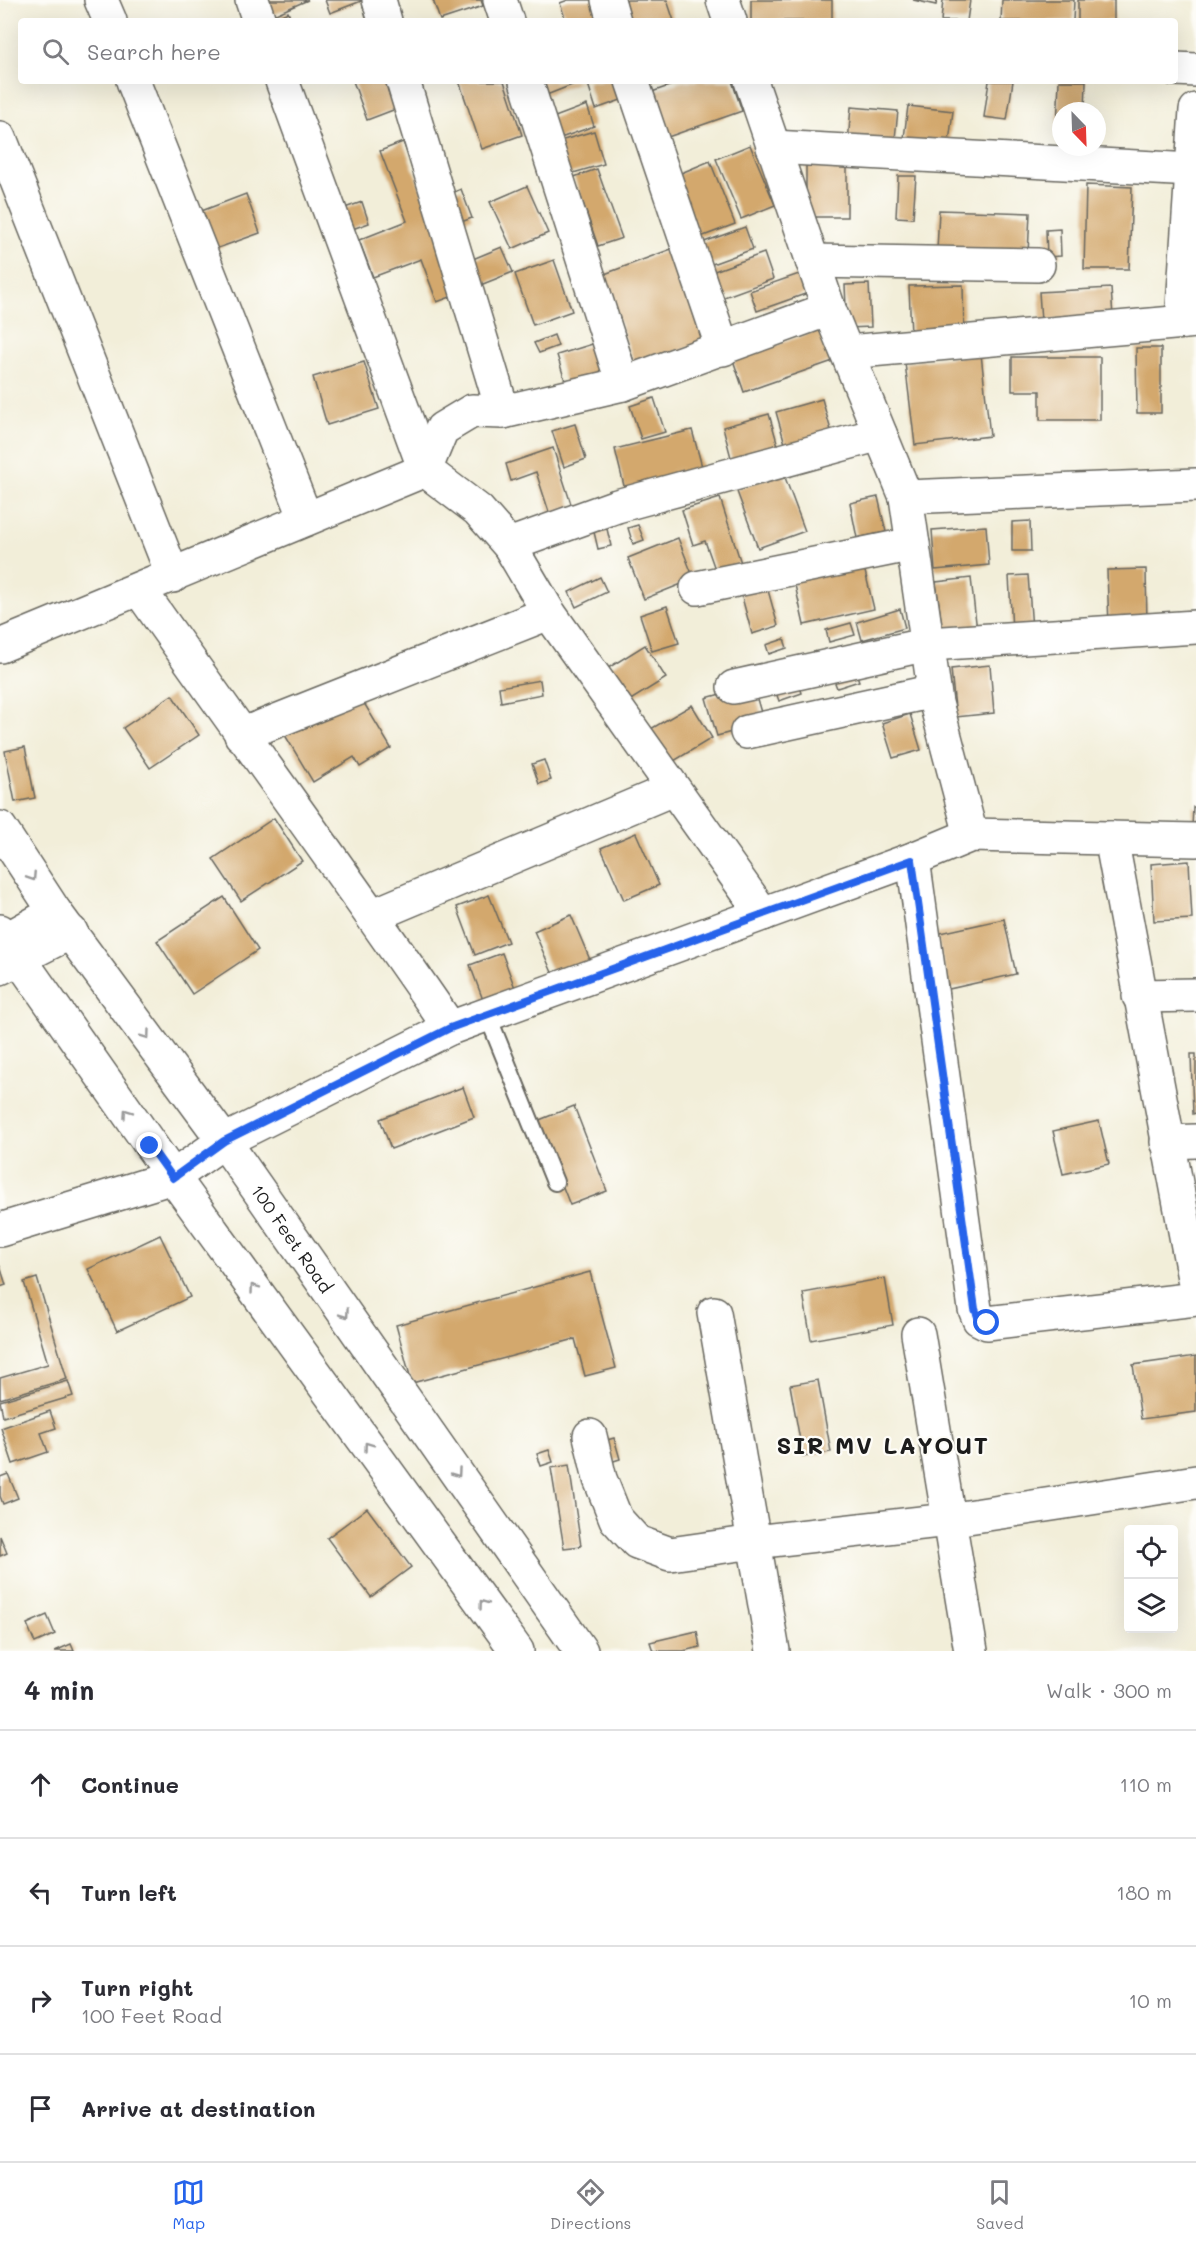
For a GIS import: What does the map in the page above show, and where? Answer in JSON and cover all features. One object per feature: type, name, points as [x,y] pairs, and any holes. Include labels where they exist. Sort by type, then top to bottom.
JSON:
[{"type":"street","points":[[101,0],[109,18]]},
{"type":"street","points":[[252,0],[258,18]]},
{"type":"street","points":[[379,0],[384,18]]},
{"type":"street","points":[[500,0],[506,18]]},
{"type":"street","points":[[608,0],[613,18]]},
{"type":"street","points":[[723,0],[729,18]]},
{"type":"street","points":[[1178,69],[1196,70]]},
{"type":"street","points":[[134,84],[306,519]]},
{"type":"street","points":[[283,84],[425,470],[478,510],[509,545],[549,613],[763,914]]},
{"type":"street","points":[[404,84],[503,412]]},
{"type":"street","points":[[527,84],[623,384]]},
{"type":"street","points":[[633,84],[723,349]]},
{"type":"street","points":[[752,84],[829,309],[906,496],[934,691],[971,835]]},
{"type":"street","points":[[848,352],[1189,322],[1192,170],[1196,110]]},
{"type":"street","points":[[0,138],[172,576]]},
{"type":"street","points":[[773,147],[1192,170]]},
{"type":"street","points":[[812,261],[1038,266]]},
{"type":"street","points":[[0,646],[425,470],[442,429],[472,411],[503,412],[623,384],[829,309]]},
{"type":"street","points":[[509,545],[616,506],[880,434]]},
{"type":"street","points":[[906,496],[1196,485]]},
{"type":"street","points":[[697,588],[913,544]]},
{"type":"street","points":[[140,589],[241,735],[374,915],[450,1028]]},
{"type":"street","points":[[241,735],[549,613]]},
{"type":"street","points":[[734,687],[927,644],[1196,627]]},
{"type":"street","points":[[747,732],[934,691]]},
{"type":"street","points":[[374,915],[673,789]]},
{"type":"street","name":"100 Feet Road","points":[[0,828],[63,922],[224,1141],[581,1651]]},
{"type":"street","points":[[0,1230],[173,1178],[224,1141],[450,1028],[912,860],[971,835],[1196,840]]},
{"type":"street","points":[[1111,838],[1139,996],[1182,1142],[1196,1289]]},
{"type":"street","points":[[912,860],[975,1309],[979,1319],[987,1323],[1196,1299]]},
{"type":"street","points":[[63,922],[5,948],[517,1651]]},
{"type":"street","points":[[1139,996],[1196,995]]},
{"type":"street","points":[[714,1312],[773,1651]]},
{"type":"street","points":[[918,1334],[971,1651]]},
{"type":"street","points":[[590,1436],[600,1479],[616,1519],[637,1542],[670,1554],[948,1520],[1196,1482]]},
{"type":"lane","points":[[487,1014],[555,1182]]},
{"type":"building","points":[[265,0],[308,0],[271,16]]},
{"type":"building","points":[[325,0],[364,0],[330,13]]},
{"type":"building","points":[[433,0],[481,0],[483,6],[446,18],[439,18]]},
{"type":"building","points":[[568,0],[599,0],[605,18],[565,18],[560,3]]},
{"type":"building","points":[[622,0],[667,0],[673,18],[629,18]]},
{"type":"building","points":[[751,0],[832,0],[832,18],[751,18]]},
{"type":"building","points":[[913,0],[937,0],[936,5]]},
{"type":"building","points":[[943,0],[970,0],[967,18],[941,18]]},
{"type":"building","points":[[1002,0],[1074,0],[1073,18],[1001,18]]},
{"type":"building","points":[[1078,0],[1114,0],[1114,18],[1078,18]]},
{"type":"building","points":[[288,12],[291,18],[275,18]]},
{"type":"building","points":[[354,84],[392,84],[401,107],[367,120]]},
{"type":"building","points":[[460,84],[505,84],[522,135],[482,149]]},
{"type":"building","points":[[540,84],[574,84],[544,96]]},
{"type":"building","points":[[588,84],[628,84],[632,96],[596,109]]},
{"type":"building","points":[[674,84],[733,84],[742,111],[665,138],[649,93]]},
{"type":"building","points":[[989,84],[1013,84],[1007,120],[984,117]]},
{"type":"building","points":[[1059,84],[1086,84],[1085,102],[1058,102]]},
{"type":"building","points":[[587,105],[594,126],[555,140],[547,120]]},
{"type":"building","points":[[908,106],[953,111],[948,150],[903,146]]},
{"type":"building","points":[[851,107],[898,111],[894,147],[848,143]]},
{"type":"building","points":[[594,131],[604,164],[563,176],[553,143]]},
{"type":"building","points":[[403,142],[461,293],[437,302],[421,259],[373,277],[359,240],[407,221],[380,151]]},
{"type":"building","points":[[750,145],[775,205],[741,219],[716,159]]},
{"type":"building","points":[[710,161],[735,224],[698,238],[674,176]]},
{"type":"building","points":[[806,166],[847,166],[847,217],[806,217]]},
{"type":"building","points":[[597,169],[622,238],[598,246],[574,177]]},
{"type":"building","points":[[898,176],[916,176],[913,218],[896,217]]},
{"type":"building","points":[[1086,185],[1132,187],[1129,269],[1084,269]]},
{"type":"building","points":[[527,186],[548,233],[512,249],[490,202]]},
{"type":"building","points":[[461,189],[472,218],[461,222],[450,194]]},
{"type":"building","points":[[246,194],[260,233],[204,253],[191,215]]},
{"type":"building","points":[[362,202],[369,223],[344,232],[336,211]]},
{"type":"building","points":[[939,210],[1030,213],[1028,254],[937,251]]},
{"type":"building","points":[[745,227],[753,249],[704,267],[696,245]]},
{"type":"building","points":[[1060,229],[1061,256],[1047,257],[1046,230]]},
{"type":"building","points":[[502,247],[513,272],[478,286],[468,261]]},
{"type":"building","points":[[674,248],[708,341],[636,367],[602,275]]},
{"type":"building","points":[[764,253],[773,279],[716,300],[706,274]]},
{"type":"building","points":[[554,260],[572,311],[533,325],[515,274]]},
{"type":"building","points":[[802,273],[808,293],[757,311],[750,291]]},
{"type":"building","points":[[869,284],[871,327],[847,328],[845,285]]},
{"type":"building","points":[[963,285],[964,334],[911,336],[909,286]]},
{"type":"building","points":[[1111,288],[1113,317],[1041,321],[1039,292]]},
{"type":"building","points":[[822,329],[833,361],[744,392],[733,360]]},
{"type":"building","points":[[554,335],[558,346],[539,353],[534,343]]},
{"type":"building","points":[[599,342],[608,372],[566,384],[557,355]]},
{"type":"building","points":[[1136,348],[1161,348],[1161,413],[1137,413]]},
{"type":"building","points":[[981,354],[990,436],[915,445],[905,363]]},
{"type":"building","points":[[1012,357],[1100,357],[1100,420],[1040,420],[1040,391],[1012,391]]},
{"type":"building","points":[[364,362],[379,409],[327,425],[313,377]]},
{"type":"building","points":[[654,398],[665,432],[641,439],[630,406]]},
{"type":"building","points":[[822,399],[834,441],[788,454],[776,412]]},
{"type":"building","points":[[769,414],[781,456],[734,469],[723,427]]},
{"type":"building","points":[[575,424],[586,459],[564,467],[552,431]]},
{"type":"building","points":[[692,430],[704,474],[626,494],[615,449]]},
{"type":"building","points":[[553,448],[572,507],[550,515],[536,472],[511,481],[506,464]]},
{"type":"building","points":[[783,472],[805,531],[758,548],[736,489]]},
{"type":"building","points":[[878,497],[886,532],[857,538],[850,503]]},
{"type":"building","points":[[720,498],[741,563],[716,572],[705,541],[693,545],[682,510]]},
{"type":"building","points":[[1030,521],[1031,551],[1012,551],[1012,522]]},
{"type":"building","points":[[638,525],[644,540],[633,544],[628,528]]},
{"type":"building","points":[[986,526],[989,565],[935,570],[932,530]]},
{"type":"building","points":[[607,529],[611,546],[598,549],[594,532]]},
{"type":"building","points":[[678,538],[694,579],[644,599],[628,558]]},
{"type":"building","points":[[862,559],[874,609],[804,625],[793,576]]},
{"type":"building","points":[[1146,569],[1147,626],[1109,627],[1107,570]]},
{"type":"building","points":[[1028,575],[1032,629],[1012,630],[1009,576]]},
{"type":"building","points":[[600,577],[607,592],[576,607],[569,592]]},
{"type":"building","points":[[971,578],[977,631],[943,635],[936,582]]},
{"type":"building","points":[[766,583],[778,626],[752,634],[740,590]]},
{"type":"building","points":[[667,606],[679,643],[652,651],[640,615]]},
{"type":"building","points":[[900,609],[905,628],[862,640],[857,622]]},
{"type":"building","points":[[851,623],[855,635],[829,642],[826,630]]},
{"type":"building","points":[[784,639],[787,648],[769,654],[766,645]]},
{"type":"building","points":[[645,645],[666,678],[621,706],[600,673]]},
{"type":"building","points":[[990,665],[994,713],[956,717],[951,669]]},
{"type":"building","points":[[854,667],[859,681],[837,688],[832,675]]},
{"type":"building","points":[[797,676],[802,693],[779,701],[773,684]]},
{"type":"building","points":[[540,680],[542,694],[501,702],[499,687]]},
{"type":"building","points":[[753,685],[764,723],[717,736],[706,698]]},
{"type":"building","points":[[172,695],[199,735],[150,768],[123,728]]},
{"type":"building","points":[[361,698],[391,748],[360,767],[354,757],[313,782],[282,730]]},
{"type":"building","points":[[692,705],[712,738],[669,764],[649,730]]},
{"type":"building","points":[[910,714],[921,750],[893,758],[882,723]]},
{"type":"building","points":[[25,747],[35,798],[15,802],[5,751]]},
{"type":"building","points":[[544,760],[551,780],[539,784],[532,764]]},
{"type":"building","points":[[1193,807],[1196,807],[1196,830],[1192,829]]},
{"type":"building","points":[[274,818],[302,861],[241,901],[213,859]]},
{"type":"building","points":[[636,833],[659,885],[624,900],[601,848]]},
{"type":"building","points":[[1189,861],[1192,919],[1154,921],[1151,864]]},
{"type":"building","points":[[489,895],[508,942],[475,955],[457,907]]},
{"type":"building","points":[[224,897],[258,950],[192,994],[157,941]]},
{"type":"building","points":[[571,915],[593,967],[557,984],[534,931]]},
{"type":"building","points":[[1004,919],[1016,974],[949,989],[936,934]]},
{"type":"building","points":[[502,953],[518,996],[486,1008],[470,965]]},
{"type":"building","points":[[1191,1054],[1196,1054],[1196,1113],[1193,1114]]},
{"type":"building","points":[[463,1087],[474,1117],[391,1149],[380,1119]]},
{"type":"building","points":[[574,1106],[607,1191],[570,1205],[537,1121]]},
{"type":"building","points":[[1099,1121],[1109,1164],[1063,1174],[1053,1131]]},
{"type":"building","points":[[160,1235],[190,1297],[117,1331],[88,1269]]},
{"type":"building","points":[[0,1266],[6,1285],[0,1287]]},
{"type":"building","points":[[590,1272],[616,1368],[585,1376],[575,1339],[412,1383],[396,1325]]},
{"type":"building","points":[[37,1278],[67,1379],[0,1399],[0,1378],[48,1364],[24,1282]]},
{"type":"building","points":[[885,1278],[893,1325],[811,1340],[803,1293]]},
{"type":"building","points":[[1196,1356],[1196,1412],[1141,1419],[1133,1365]]},
{"type":"building","points":[[818,1380],[831,1452],[803,1457],[790,1385]]},
{"type":"building","points":[[68,1381],[73,1396],[3,1417],[0,1401]]},
{"type":"building","points":[[50,1411],[56,1428],[41,1433],[48,1452],[13,1464],[1,1428]]},
{"type":"building","points":[[614,1438],[620,1459],[604,1464],[597,1443]]},
{"type":"building","points":[[549,1450],[553,1462],[541,1466],[537,1454]]},
{"type":"building","points":[[569,1465],[581,1546],[564,1548],[551,1468]]},
{"type":"building","points":[[8,1474],[18,1498],[3,1504],[0,1496],[0,1477]]},
{"type":"building","points":[[367,1508],[411,1567],[371,1597],[327,1538]]},
{"type":"building","points":[[0,1536],[7,1553],[0,1556]]},
{"type":"building","points":[[47,1615],[55,1634],[35,1643],[27,1624]]},
{"type":"building","points":[[697,1631],[700,1647],[683,1651],[653,1651],[650,1642]]},
{"type":"building","points":[[71,1644],[74,1651],[55,1651]]},
{"type":"district","name":"SIR MV LAYOUT","points":[[883,1444]]},
{"type":"route","points":[[150,1146],[173,1178],[224,1141],[450,1028],[912,860],[975,1309],[979,1319],[987,1323]]}]
